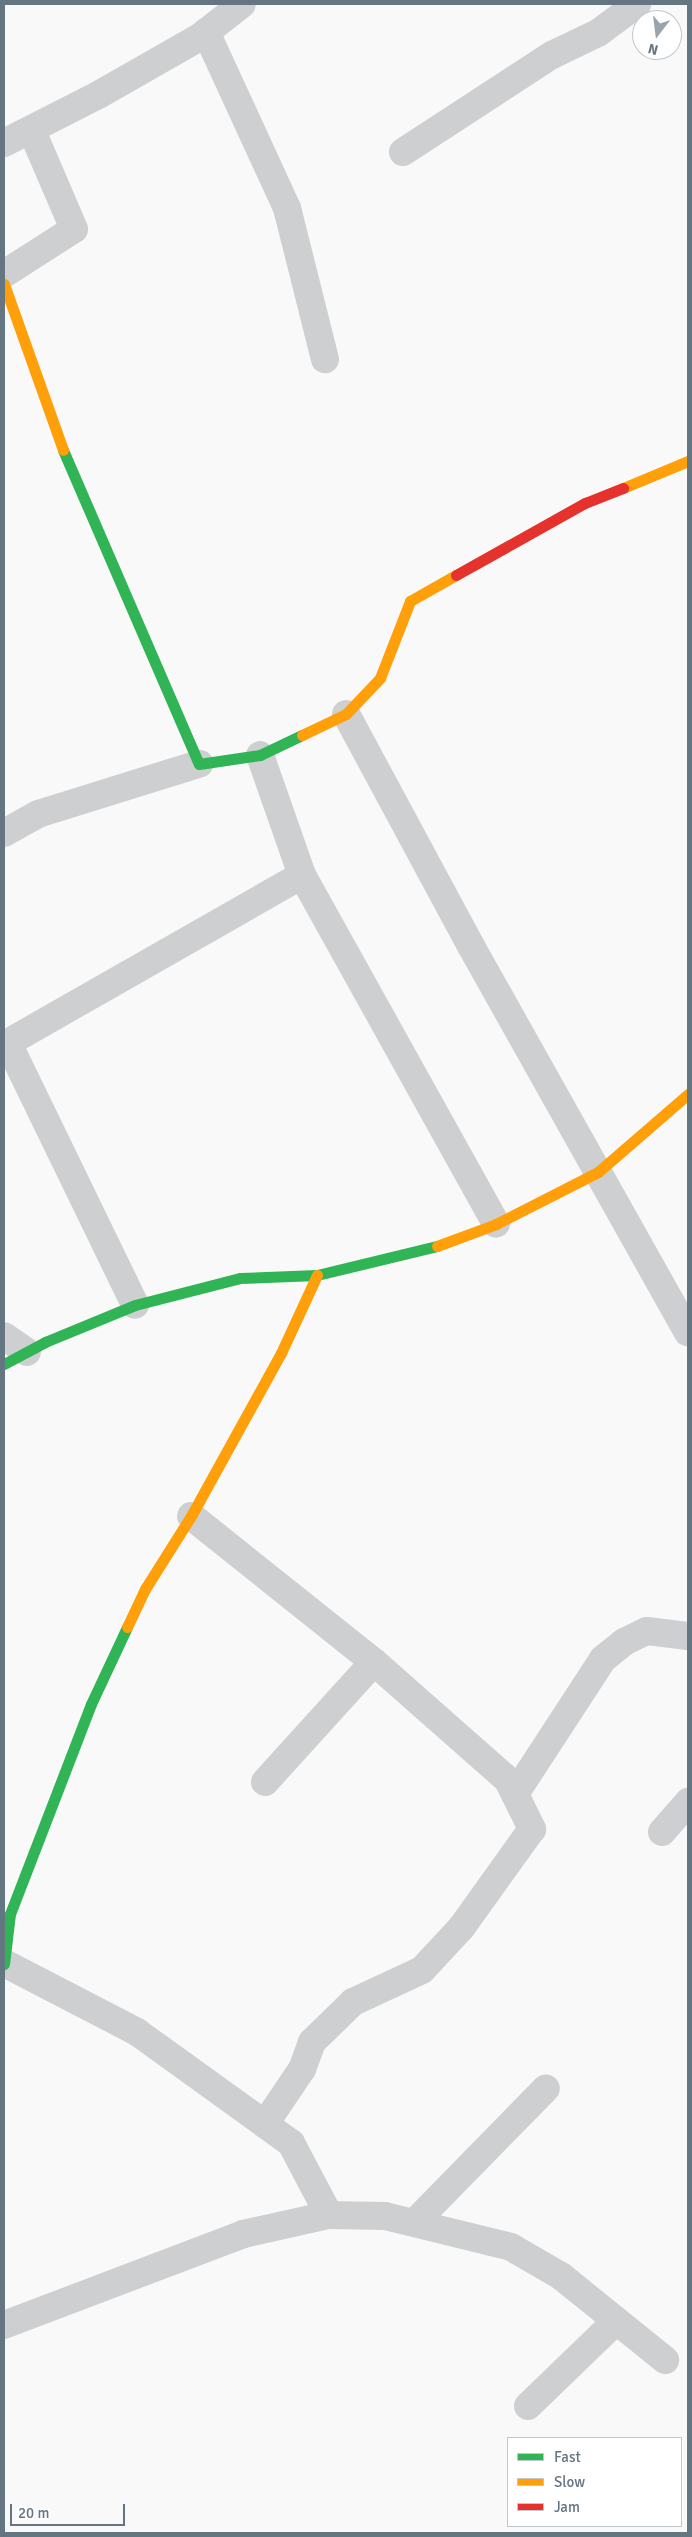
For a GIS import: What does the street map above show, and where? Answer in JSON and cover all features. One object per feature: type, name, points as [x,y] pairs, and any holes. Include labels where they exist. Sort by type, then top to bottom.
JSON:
[{"type":"street","points":[[4,143],[32,131],[206,32],[242,4]]},
{"type":"street","points":[[403,152],[552,55],[598,33],[637,4]]},
{"type":"street","points":[[206,32],[287,208],[326,359]]},
{"type":"street","points":[[4,274],[74,229],[32,131]]},
{"type":"street","points":[[4,284],[64,454],[199,764]]},
{"type":"street","points":[[4,833],[38,814],[199,764],[260,755],[346,714],[380,678],[410,601],[585,503],[687,466]]},
{"type":"street","points":[[346,714],[471,946],[688,1332]]},
{"type":"street","points":[[260,755],[302,875],[496,1224]]},
{"type":"street","points":[[136,1305],[6,1044],[302,875]]},
{"type":"street","points":[[4,1336],[15,1358],[136,1305],[240,1278],[317,1275],[436,1246],[496,1224],[598,1172],[688,1094]]},
{"type":"street","points":[[317,1275],[281,1353],[191,1516],[145,1588],[91,1704],[7,1915],[4,1964],[137,2032],[290,2143],[329,2215]]},
{"type":"street","points":[[191,1516],[374,1662],[508,1780],[532,1829],[461,1928],[422,1970],[353,2002],[312,2042],[302,2069],[265,2124]]},
{"type":"street","points":[[515,1794],[603,1659],[624,1642],[647,1632],[688,1636]]},
{"type":"street","points":[[265,1782],[374,1662]]},
{"type":"street","points":[[662,1832],[688,1802]]},
{"type":"street","points":[[415,2222],[546,2088]]},
{"type":"street","points":[[4,2325],[244,2234],[329,2215],[385,2216],[510,2247],[561,2276],[665,2360]]},
{"type":"street","points":[[528,2406],[616,2321]]},
{"type":"traffic: fast","points":[[63,450],[199,764],[260,755],[302,735]]},
{"type":"traffic: fast","points":[[4,1364],[45,1342],[135,1305],[240,1278],[317,1275],[437,1246]]},
{"type":"traffic: fast","points":[[4,1964],[10,1914],[91,1704],[127,1627]]},
{"type":"traffic: slow","points":[[4,284],[63,450]]},
{"type":"traffic: slow","points":[[623,488],[688,461]]},
{"type":"traffic: slow","points":[[302,735],[346,714],[380,678],[410,601],[456,575]]},
{"type":"traffic: slow","points":[[437,1246],[496,1224],[598,1172],[688,1094]]},
{"type":"traffic: slow","points":[[127,1627],[145,1589],[191,1516],[281,1353],[317,1275]]},
{"type":"traffic: jam","points":[[456,575],[585,503],[623,488]]}]
